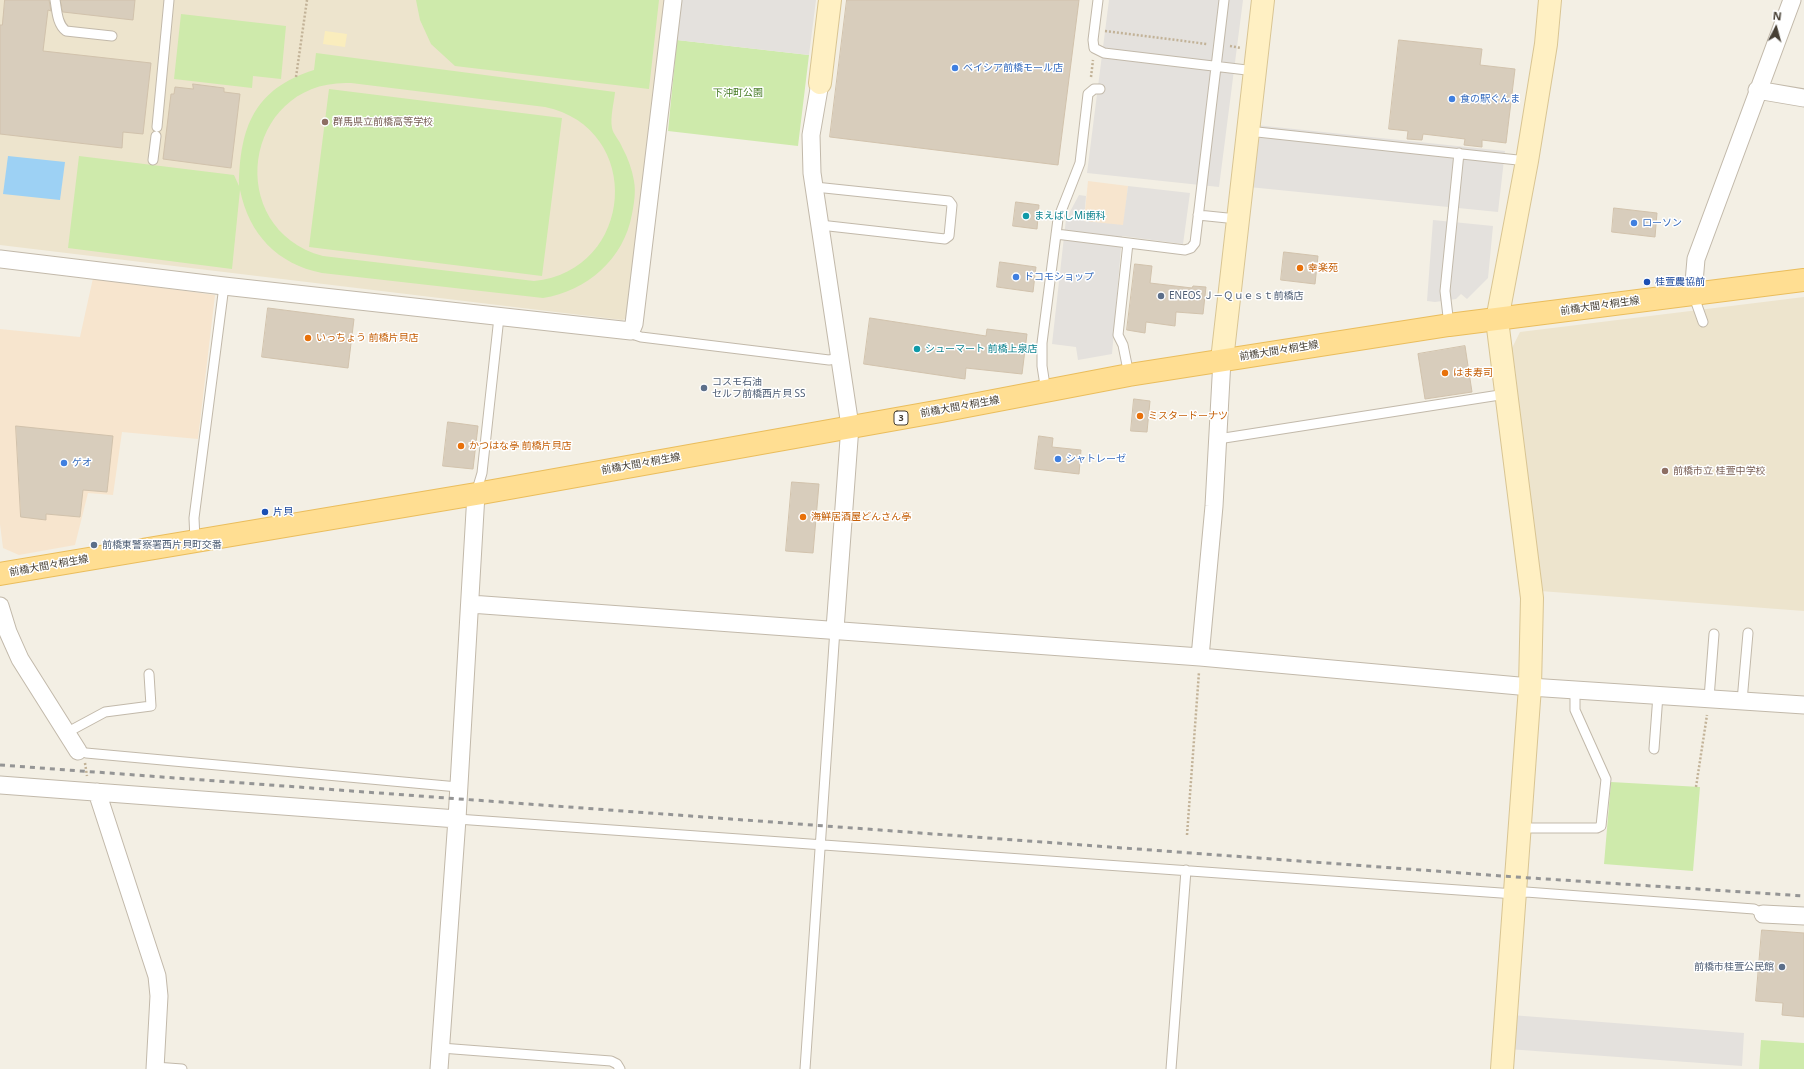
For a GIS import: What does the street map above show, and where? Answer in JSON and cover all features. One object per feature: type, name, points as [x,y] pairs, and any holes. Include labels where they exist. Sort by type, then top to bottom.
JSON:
[{"type":"main road","name":"前橋大間々桐生線","points":[[0,574],[195,540],[476,494],[1046,392],[1129,375],[1449,324],[1497,320],[1804,280]]},
{"type":"street","points":[[0,259],[224,286],[631,331],[634,324],[673,0]]},
{"type":"street","points":[[830,0],[820,83],[810,147],[850,426],[836,629]]},
{"type":"street","points":[[1200,657],[1214,506],[1222,360],[1263,0]]},
{"type":"street","points":[[1502,1069],[1530,687],[1532,598],[1497,320],[1528,161],[1546,44],[1550,0]]},
{"type":"street","points":[[1692,294],[1696,259],[1757,90],[1792,0]]},
{"type":"street","points":[[1757,90],[1804,98]]},
{"type":"street","points":[[439,1069],[457,818],[476,494]]},
{"type":"street","points":[[470,604],[836,629],[1200,657],[1530,687],[1804,705]]},
{"type":"street","points":[[0,606],[13,645],[78,751]]},
{"type":"street","points":[[0,785],[457,818]]},
{"type":"street","points":[[93,791],[157,976],[159,996],[155,1068]]},
{"type":"street","points":[[1763,914],[1804,916]]},
{"type":"lane","points":[[55,0],[59,21],[62,28],[66,31],[112,36]]},
{"type":"lane","points":[[153,160],[169,0]]},
{"type":"lane","points":[[1098,0],[1093,40],[1094,48],[1104,53],[1254,71]]},
{"type":"lane","points":[[1056,234],[1178,249],[1191,248],[1195,243],[1224,0]]},
{"type":"lane","points":[[1046,392],[1042,366],[1042,344],[1056,234],[1060,212],[1074,184],[1080,163],[1088,94],[1090,91],[1100,89]]},
{"type":"lane","points":[[1248,131],[1528,161]]},
{"type":"lane","points":[[1449,324],[1445,291],[1459,153]]},
{"type":"lane","points":[[815,187],[949,201],[952,205],[949,236],[945,239],[820,224]]},
{"type":"lane","points":[[1198,214],[1237,219]]},
{"type":"lane","points":[[1128,243],[1118,335],[1123,346],[1129,375]]},
{"type":"lane","points":[[195,540],[194,518],[224,286]]},
{"type":"lane","points":[[1692,294],[1703,322]]},
{"type":"lane","points":[[476,494],[482,473],[499,317]]},
{"type":"lane","points":[[631,331],[635,335],[641,337],[829,360],[840,358]]},
{"type":"lane","points":[[1218,439],[1506,394]]},
{"type":"lane","points":[[805,1069],[836,629]]},
{"type":"lane","points":[[1742,701],[1748,633]]},
{"type":"lane","points":[[1709,698],[1714,634]]},
{"type":"lane","points":[[66,733],[105,712],[151,706],[149,674]]},
{"type":"lane","points":[[1519,828],[1597,828],[1601,826],[1606,778],[1575,710],[1575,690]]},
{"type":"lane","points":[[1654,749],[1658,695]]},
{"type":"lane","points":[[78,751],[86,753],[458,788]]},
{"type":"lane","points":[[457,818],[1515,894],[1526,892],[1754,909],[1763,914]]},
{"type":"lane","points":[[1171,1069],[1186,870]]},
{"type":"lane","points":[[441,1048],[611,1061],[617,1064],[620,1069]]},
{"type":"lane","points":[[155,1068],[182,1069]]},
{"type":"path","points":[[296,77],[306,0]]},
{"type":"path","points":[[1094,30],[1245,48]]},
{"type":"path","points":[[1090,91],[1094,48]]},
{"type":"path","points":[[1187,835],[1200,657]]},
{"type":"path","points":[[1696,787],[1709,698]]},
{"type":"path","points":[[78,751],[85,763],[93,791]]},
{"type":"shaded area","name":"群馬県立前橋高等学校","points":[[0,0],[666,0],[626,319],[622,320],[0,245]]},
{"type":"shaded area","points":[[682,0],[816,0],[809,55],[677,40]]},
{"type":"shaded area","points":[[1109,0],[1243,0],[1219,187],[1087,173]]},
{"type":"shaded area","points":[[1256,125],[1505,151],[1498,212],[1249,187]]},
{"type":"shaded area","points":[[1088,181],[1128,186],[1124,226],[1084,221]]},
{"type":"shaded area","points":[[1128,186],[1190,193],[1183,244],[1122,236],[1112,354],[1078,360],[1076,347],[1052,344],[1066,219],[1079,195],[1086,196],[1084,221],[1123,225]]},
{"type":"shaded area","points":[[1433,220],[1493,226],[1488,278],[1467,299],[1461,294],[1456,299],[1435,302],[1427,301]]},
{"type":"shaded area","points":[[93,278],[215,295],[198,439],[122,432],[113,495],[88,493],[75,545],[19,555],[3,548],[0,524],[0,329],[80,337]]},
{"type":"shaded area","name":"前橋市立 桂萱中学校","points":[[1804,297],[1804,611],[1540,591],[1510,352],[1520,332]]},
{"type":"shaded area","points":[[1511,1015],[1744,1033],[1742,1066],[1508,1049]]},
{"type":"green space","points":[[416,0],[659,0],[649,89],[455,66],[431,44],[420,20]]},
{"type":"green space","points":[[181,14],[286,26],[281,79],[253,76],[252,88],[174,79]]},
{"type":"green space","name":"下沖町公園","points":[[677,40],[809,55],[798,146],[668,131]]},
{"type":"green space","points":[[316,53],[615,92],[612,128],[630,164],[635,185],[632,214],[628,230],[621,245],[612,259],[588,280],[559,294],[543,298],[322,273],[306,269],[291,262],[268,245],[250,220],[244,206],[240,190],[232,269],[68,248],[79,156],[234,175],[239,186],[243,146],[247,128],[254,113],[264,99],[277,88],[294,78],[314,70]],"holes":[[[351,83],[545,107],[577,120],[600,142],[612,169],[615,198],[608,227],[592,253],[568,272],[534,281],[323,256],[291,240],[269,216],[259,188],[259,157],[268,128],[287,104],[315,88]]]},
{"type":"green space","points":[[329,89],[562,118],[542,276],[309,247]]},
{"type":"green space","points":[[1611,782],[1700,787],[1693,871],[1604,864]]},
{"type":"green space","points":[[1761,1040],[1804,1043],[1804,1069],[1759,1069]]},
{"type":"sand","points":[[325,31],[347,34],[345,47],[323,44]]},
{"type":"water","points":[[8,156],[65,162],[60,200],[3,194]]},
{"type":"building","points":[[5,0],[49,0],[51,11],[48,10],[43,51],[151,63],[143,134],[123,132],[122,148],[0,134],[0,25],[2,25]]},
{"type":"building","points":[[61,0],[135,0],[133,20],[63,12]]},
{"type":"building","name":"ベイシア前橋モール店","points":[[847,0],[1079,0],[1058,165],[830,137]]},
{"type":"building","name":"食の駅ぐんま","points":[[1399,40],[1482,49],[1480,65],[1515,69],[1506,143],[1482,140],[1482,147],[1464,145],[1465,139],[1423,134],[1422,140],[1407,139],[1408,131],[1389,129]]},
{"type":"building","points":[[193,84],[224,88],[224,92],[240,94],[231,168],[163,159],[171,94],[174,94],[175,87],[193,89]]},
{"type":"building","name":"まえばしMi歯科","points":[[1016,202],[1039,205],[1037,229],[1013,226]]},
{"type":"building","name":"ローソン","points":[[1614,208],[1657,213],[1655,237],[1612,232]]},
{"type":"building","name":"幸楽苑","points":[[1284,252],[1318,256],[1315,284],[1281,280]]},
{"type":"building","name":"ドコモショップ","points":[[1000,262],[1036,267],[1033,292],[997,287]]},
{"type":"building","points":[[1135,264],[1152,266],[1150,283],[1192,288],[1193,286],[1206,287],[1203,314],[1176,312],[1175,326],[1146,322],[1145,333],[1127,330]]},
{"type":"building","name":"いっちょう 前橋片貝店","points":[[268,308],[354,319],[348,368],[262,357]]},
{"type":"building","name":"シューマート 前橋上泉店","points":[[870,318],[986,336],[987,329],[1027,334],[1022,374],[966,368],[965,379],[864,364]]},
{"type":"building","name":"はま寿司","points":[[1465,346],[1472,392],[1425,399],[1418,354]]},
{"type":"building","name":"ミスタードーナツ","points":[[1134,399],[1150,401],[1147,432],[1131,431]]},
{"type":"building","name":"かつはな亭 前橋片貝店","points":[[448,422],[478,426],[473,469],[443,466]]},
{"type":"building","name":"ゲオ","points":[[16,426],[113,436],[107,492],[83,490],[80,517],[46,514],[46,520],[21,517]]},
{"type":"building","name":"シャトレーゼ","points":[[1039,436],[1053,438],[1052,447],[1081,450],[1079,474],[1035,469]]},
{"type":"building","name":"海鮮居酒屋どんさん亭","points":[[792,482],[819,484],[813,553],[786,551]]},
{"type":"building","name":"前橋市桂萱公民館","points":[[1762,930],[1804,933],[1804,1017],[1782,1015],[1783,1003],[1756,1001]]},
{"type":"railway","points":[[0,765],[1516,877],[1804,896]]},
{"type":"place","name":"ベイシア前橋モール店","points":[[955,68]]},
{"type":"place","name":"食の駅ぐんま","points":[[1452,99]]},
{"type":"place","name":"群馬県立前橋高等学校","points":[[325,122]]},
{"type":"place","name":"まえばしMi歯科","points":[[1026,216]]},
{"type":"place","name":"ローソン","points":[[1634,223]]},
{"type":"place","name":"幸楽苑","points":[[1300,268]]},
{"type":"place","name":"ドコモショップ","points":[[1016,277]]},
{"type":"place","name":"桂萱農協前","points":[[1647,282]]},
{"type":"place","name":"ENEOS Ｊ－Ｑｕｅｓｔ前橋店","points":[[1161,296]]},
{"type":"place","name":"いっちょう 前橋片貝店","points":[[308,338]]},
{"type":"place","name":"シューマート 前橋上泉店","points":[[917,349]]},
{"type":"place","name":"はま寿司","points":[[1445,373]]},
{"type":"place","name":"コスモ石油 セルフ前橋西片貝 SS","points":[[704,388]]},
{"type":"place","name":"ミスタードーナツ","points":[[1140,416]]},
{"type":"place","name":"かつはな亭 前橋片貝店","points":[[461,446]]},
{"type":"place","name":"シャトレーゼ","points":[[1058,459]]},
{"type":"place","name":"ゲオ","points":[[64,463]]},
{"type":"place","name":"前橋市立 桂萱中学校","points":[[1665,471]]},
{"type":"place","name":"片貝","points":[[265,512]]},
{"type":"place","name":"海鮮居酒屋どんさん亭","points":[[803,517]]},
{"type":"place","name":"前橋東警察署西片貝町交番","points":[[94,545]]},
{"type":"place","name":"前橋市桂萱公民館","points":[[1782,967]]}]
